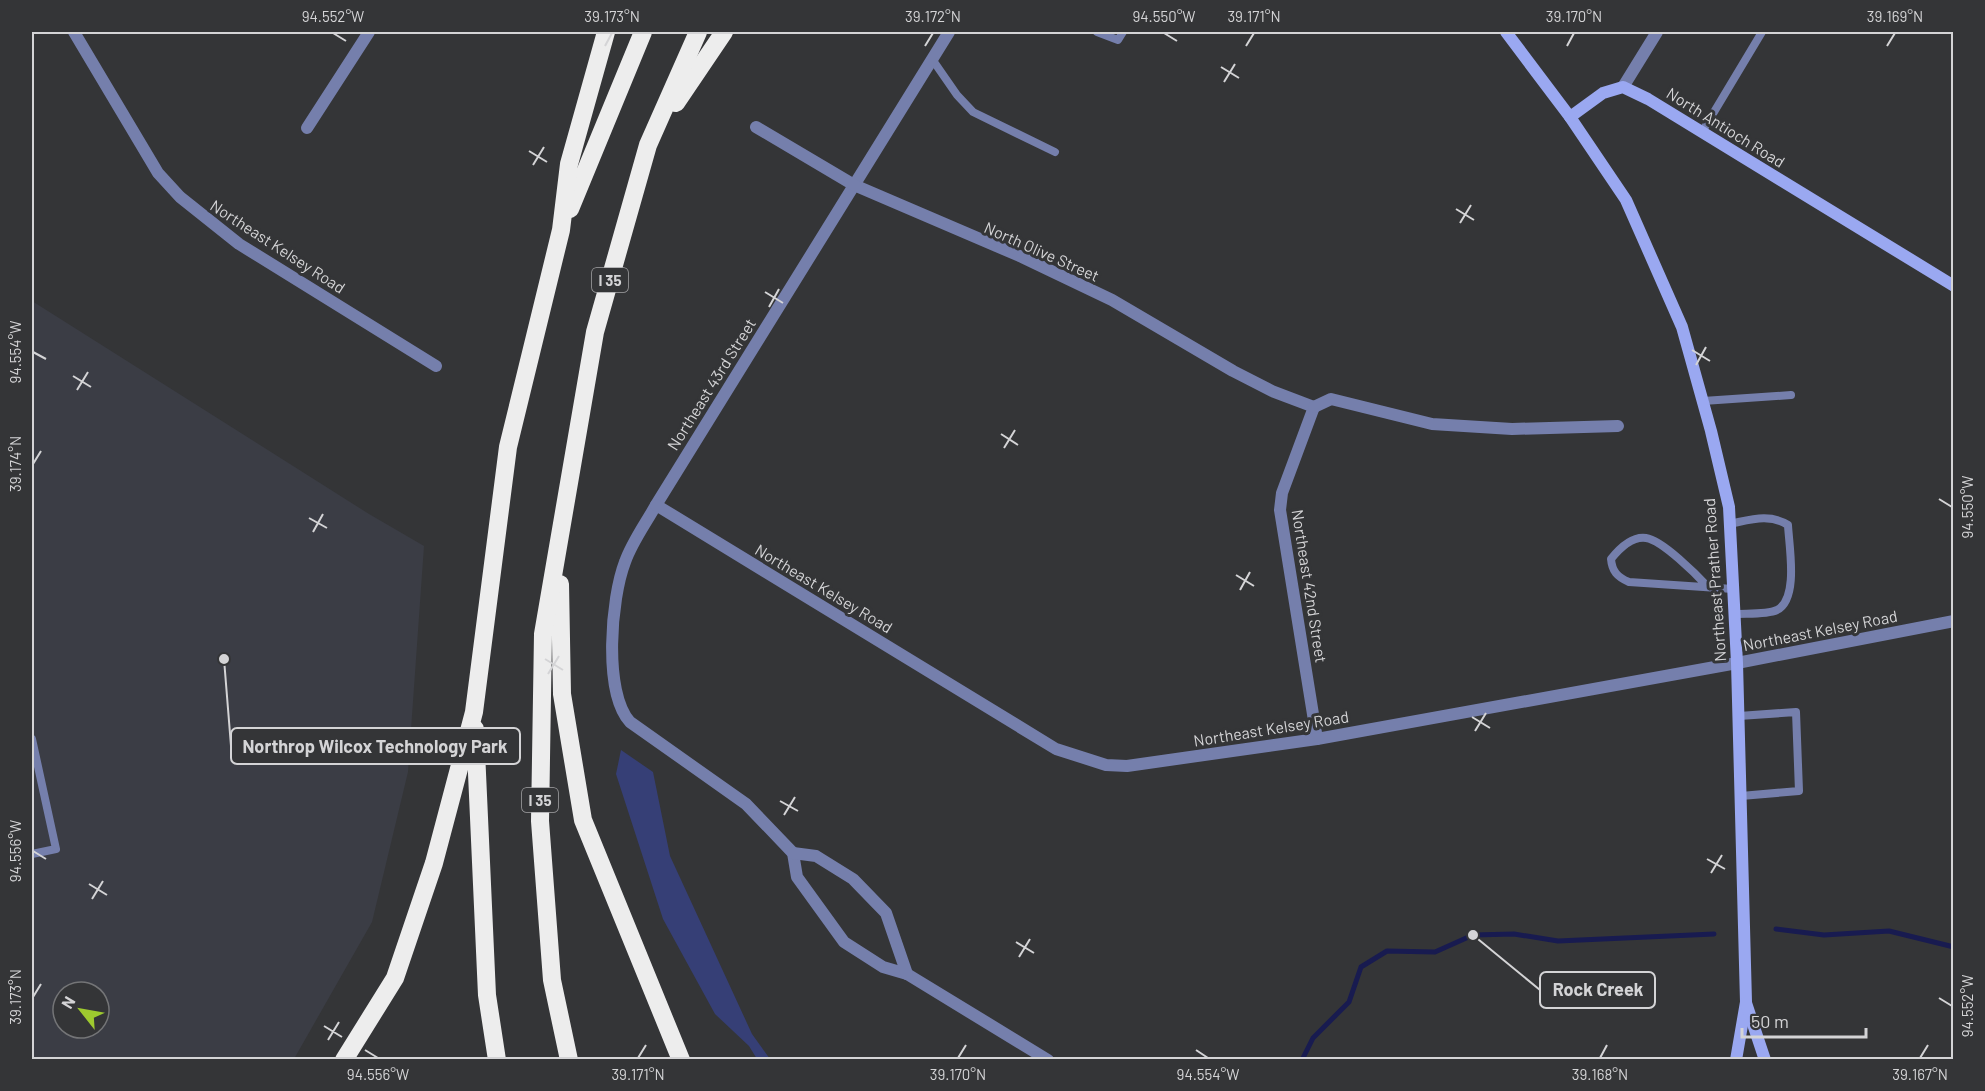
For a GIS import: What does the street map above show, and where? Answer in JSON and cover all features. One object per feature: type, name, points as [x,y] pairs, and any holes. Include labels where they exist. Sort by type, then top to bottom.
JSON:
[{"type":"highway","points":[[344,1059],[394,978],[434,863],[474,712],[508,447],[561,230],[569,164],[606,32]]},
{"type":"highway","points":[[561,230],[643,32]]},
{"type":"highway","name":"I 35","points":[[568,1059],[552,980],[540,821],[543,634],[595,332],[648,145],[698,32]]},
{"type":"highway","points":[[648,145],[724,32]]},
{"type":"highway","points":[[559,540],[562,694],[582,820],[681,1059]]},
{"type":"highway","points":[[474,712],[487,995],[496,1059]]},
{"type":"main road","points":[[1506,32],[1570,117],[1603,93],[1623,87]]},
{"type":"main road","name":"North Antioch Road","points":[[1623,87],[1648,99],[1953,286]]},
{"type":"main road","name":"Northeast Prather Road","points":[[1570,117],[1626,201],[1682,327],[1703,400],[1729,507],[1739,716],[1746,1002],[1736,1059]]},
{"type":"main road","name":"Northeast Prather Road","points":[[1746,1002],[1765,1059]]},
{"type":"street","name":"Northeast Kelsey Road","points":[[74,32],[158,173],[180,197],[239,244],[436,366]]},
{"type":"street","points":[[307,128],[369,32]]},
{"type":"street","name":"Northeast 43rd Street","points":[[792,853],[746,804],[650,738],[622,714],[617,694],[612,647],[615,613],[625,562],[656,505],[949,32]]},
{"type":"street","points":[[1623,87],[1658,32]]},
{"type":"street","name":"North Olive Street","points":[[756,127],[854,185],[1022,257],[1112,300],[1233,371],[1272,391],[1314,407]]},
{"type":"street","points":[[1314,407],[1331,399],[1432,424],[1512,429],[1618,426]]},
{"type":"street","name":"Northeast 42nd Street","points":[[1314,407],[1282,493],[1280,510],[1317,739]]},
{"type":"street","name":"Northeast Kelsey Road","points":[[656,505],[1056,749],[1106,765],[1126,766],[1317,739],[1737,663],[1953,621]]},
{"type":"street","points":[[907,974],[886,913],[853,879],[816,856],[792,853],[797,877],[844,942],[883,967],[907,974],[1048,1059]]},
{"type":"lane","points":[[1097,32],[1118,40],[1123,32]]},
{"type":"lane","points":[[1702,132],[1762,32]]},
{"type":"lane","points":[[932,58],[957,95],[973,112],[1056,152]]},
{"type":"lane","points":[[1703,400],[1791,395]]},
{"type":"lane","points":[[1729,524],[1762,518],[1777,518],[1788,525],[1791,592],[1784,604],[1776,611],[1734,614]]},
{"type":"lane","points":[[1708,587],[1657,542],[1646,538],[1636,540],[1620,549],[1611,559],[1612,569],[1620,578],[1629,582],[1733,589]]},
{"type":"lane","points":[[1739,716],[1796,712],[1799,791],[1741,796]]},
{"type":"lane","points":[[32,739],[56,849],[32,854]]},
{"type":"shaded area","points":[[32,301],[369,514],[424,546],[408,772],[372,922],[294,1059],[32,1059]]},
{"type":"shaded area","points":[[621,750],[653,772],[670,856],[752,1034],[770,1059],[757,1059],[749,1046],[715,1014],[663,919],[616,774]]},
{"type":"waterway","points":[[1776,929],[1824,935],[1889,931],[1954,947]]},
{"type":"waterway","points":[[1302,1060],[1313,1038],[1349,1002],[1361,967],[1387,951],[1435,952],[1473,935],[1514,934],[1558,941],[1714,934]]},
{"type":"place","name":"Northrop Wilcox Technology Park","points":[[224,659]]},
{"type":"place","name":"Rock Creek","points":[[1473,935]]}]
